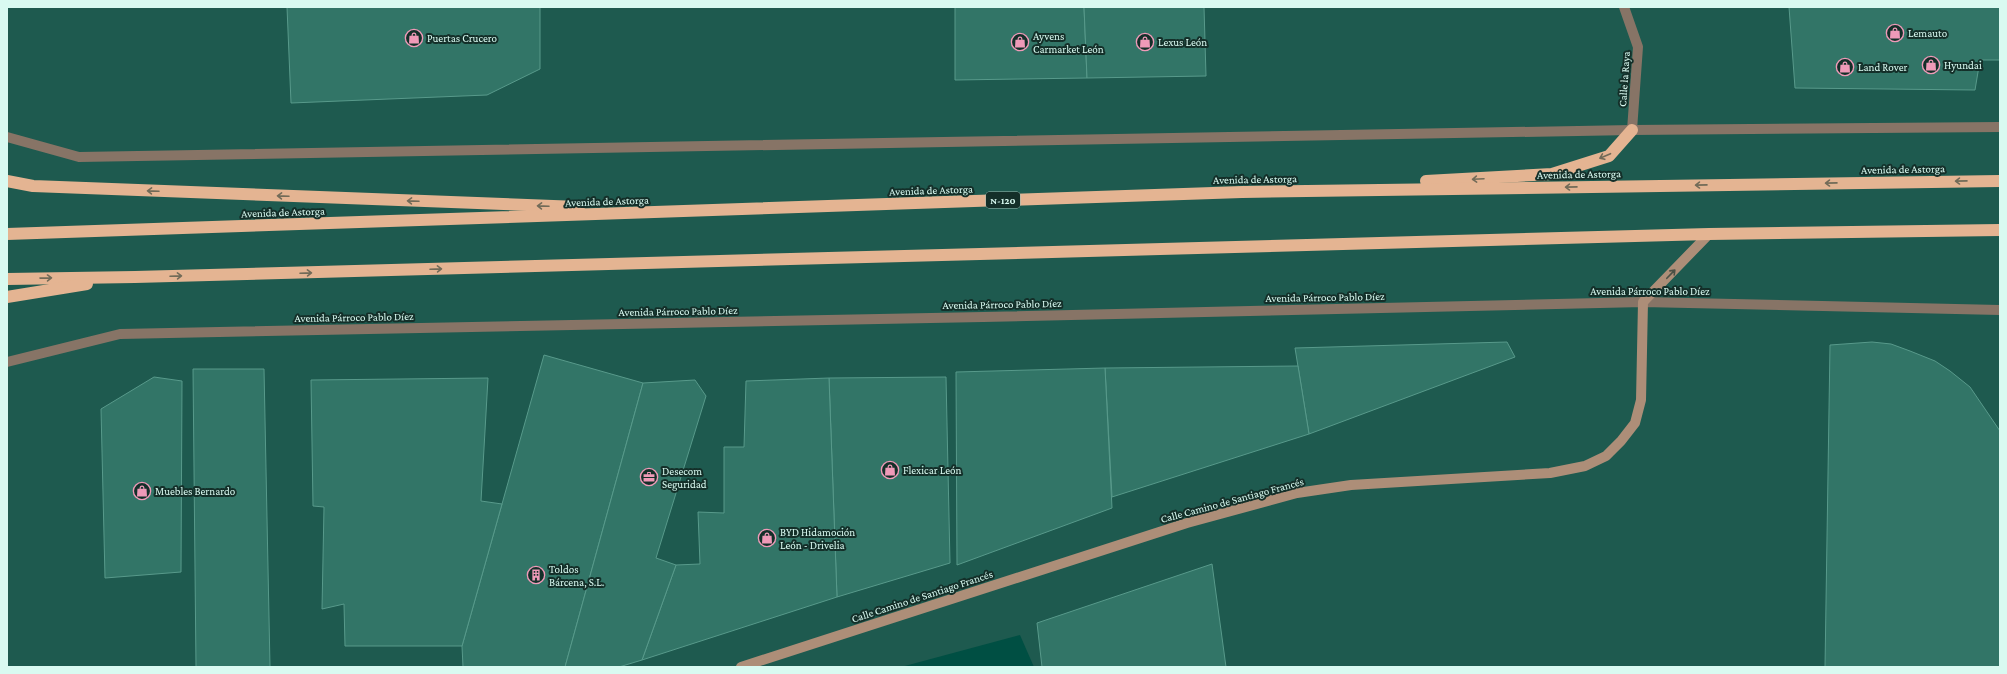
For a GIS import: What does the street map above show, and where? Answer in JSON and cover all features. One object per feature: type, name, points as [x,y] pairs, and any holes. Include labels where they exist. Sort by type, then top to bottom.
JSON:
[{"type":"highway","points":[[1242,192],[1552,174],[1610,156],[1632,130]]},
{"type":"highway","points":[[7,181],[41,186],[680,211]]},
{"type":"highway","name":"Avenida de Astorga","points":[[7,234],[1242,192],[2000,181]]},
{"type":"highway","points":[[7,279],[135,277],[1709,234],[2000,230]]},
{"type":"highway","points":[[7,297],[135,277]]},
{"type":"street","name":"Calle la Raya","points":[[1624,7],[1638,47],[1632,130]]},
{"type":"street","points":[[7,137],[78,157],[1632,130],[2000,127]]},
{"type":"street","points":[[1644,302],[1709,234]]},
{"type":"street","name":"Avenida Párroco Pablo Díez","points":[[7,362],[120,334],[1644,302],[2000,310]]},
{"type":"street","name":"Calle Camino de Santiago Francés","points":[[741,667],[1187,523],[1297,493],[1351,485],[1550,473],[1586,466],[1606,456],[1621,441],[1635,423],[1641,400],[1644,302]]},
{"type":"shaded area","points":[[7,7],[2000,7],[2000,667],[1034,667],[1020,635],[901,667],[7,667]]},
{"type":"building","name":"Puertas Crucero","points":[[287,7],[540,7],[540,69],[487,95],[291,103]]},
{"type":"building","name":"Ayvens Carmarket León","points":[[955,7],[1084,7],[1087,78],[955,80]]},
{"type":"building","name":"Lexus León","points":[[1084,7],[1204,7],[1206,76],[1087,78]]},
{"type":"building","name":"Lemauto","points":[[1789,7],[2000,7],[2000,60],[1980,60],[1975,90],[1795,88]]},
{"type":"building","points":[[1507,342],[1515,357],[1309,434],[1295,348]]},
{"type":"building","points":[[1872,342],[1891,344],[1910,351],[1935,361],[1950,371],[1970,387],[2000,431],[2000,667],[1825,667],[1830,345]]},
{"type":"building","name":"Toldos Bárcena, S.L.","points":[[544,355],[643,383],[565,667],[463,667],[462,646]]},
{"type":"building","points":[[1298,366],[1309,434],[1112,497],[1105,368]]},
{"type":"building","points":[[1105,368],[1112,508],[957,565],[956,372]]},
{"type":"building","points":[[193,369],[264,369],[270,667],[196,667]]},
{"type":"building","name":"Muebles Bernardo","points":[[154,377],[182,381],[181,572],[105,578],[101,409]]},
{"type":"building","name":"Flexicar León","points":[[946,377],[950,563],[837,597],[829,378]]},
{"type":"building","points":[[488,378],[481,501],[502,504],[462,646],[345,646],[344,604],[322,609],[324,507],[313,506],[311,380]]},
{"type":"building","name":"BYD Hidamoción León - Drivelia","points":[[829,378],[837,597],[642,660],[676,565],[700,564],[698,512],[724,513],[724,447],[744,447],[746,381]]},
{"type":"building","name":"Desecom Seguridad","points":[[695,380],[706,396],[656,558],[676,565],[642,660],[619,667],[565,667],[643,383]]},
{"type":"building","points":[[1212,564],[1226,667],[1042,667],[1037,623]]},
{"type":"place","name":"Lemauto","points":[[1895,33]]},
{"type":"place","name":"Puertas Crucero","points":[[414,38]]},
{"type":"place","name":"Ayvens Carmarket León","points":[[1020,42]]},
{"type":"place","name":"Lexus León","points":[[1145,42]]},
{"type":"place","name":"Hyundai","points":[[1931,65]]},
{"type":"place","name":"Land Rover","points":[[1845,67]]},
{"type":"place","name":"Flexicar León","points":[[890,470]]},
{"type":"place","name":"Desecom Seguridad","points":[[649,477]]},
{"type":"place","name":"Muebles Bernardo","points":[[142,491]]},
{"type":"place","name":"BYD Hidamoción León - Drivelia","points":[[767,538]]},
{"type":"place","name":"Toldos Bárcena, S.L.","points":[[536,575]]}]
